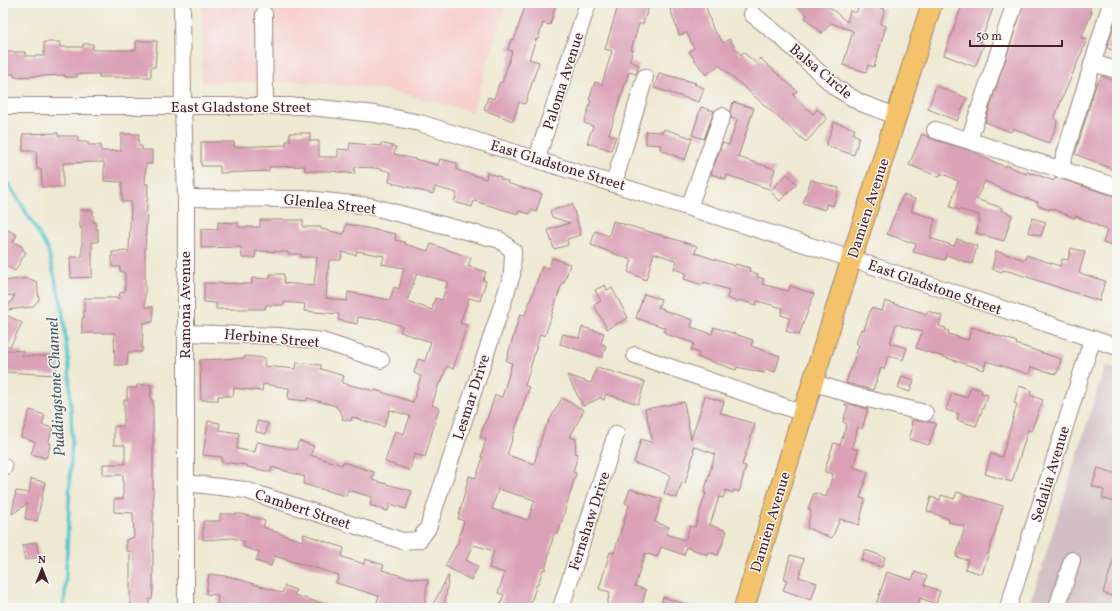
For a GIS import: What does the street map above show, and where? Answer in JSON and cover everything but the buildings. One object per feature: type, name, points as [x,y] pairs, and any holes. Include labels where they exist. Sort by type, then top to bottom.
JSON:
[{"type":"main road","name":"Damien Avenue","points":[[744,608],[802,413],[932,3]]},
{"type":"street","name":"Ramona Avenue","points":[[182,3],[186,198],[186,608]]},
{"type":"street","name":"Paloma Avenue","points":[[537,158],[588,3]]},
{"type":"street","points":[[968,140],[1015,3]]},
{"type":"street","points":[[1060,170],[1111,3]]},
{"type":"street","points":[[264,14],[265,106]]},
{"type":"street","name":"Balsa Circle","points":[[752,14],[782,38],[836,88],[861,104],[896,116]]},
{"type":"street","points":[[1092,63],[1117,70]]},
{"type":"street","points":[[614,183],[645,77]]},
{"type":"street","name":"East Gladstone Street","points":[[3,106],[265,106],[329,108],[375,114],[420,123],[537,158],[852,259],[1092,340],[1116,343]]},
{"type":"street","points":[[689,207],[722,116]]},
{"type":"street","points":[[935,130],[1117,187]]},
{"type":"street","name":"Glenlea Street","points":[[186,198],[306,199],[370,206],[500,240],[513,251]]},
{"type":"street","name":"Lesmar Drive","points":[[419,540],[428,528],[512,275],[513,251]]},
{"type":"street","name":"Herbine Street","points":[[185,333],[280,336],[322,341],[380,360]]},
{"type":"street","name":"Sedalia Avenue","points":[[1008,608],[1092,340]]},
{"type":"street","points":[[635,355],[802,413]]},
{"type":"street","points":[[812,382],[852,395],[925,413]]},
{"type":"street","name":"Fernshaw Drive","points":[[561,608],[616,434]]},
{"type":"street","name":"Cambert Street","points":[[186,483],[245,490],[403,541],[419,540]]},
{"type":"street","points":[[1057,608],[1072,560]]},
{"type":"shaded area","points":[[202,3],[507,3],[472,112],[404,94],[366,87],[304,82],[202,82]]},
{"type":"shaded area","points":[[1105,366],[1117,370],[1117,608],[1029,608]]},
{"type":"waterway","name":"Puddingstone Channel","points":[[3,178],[16,195],[48,250],[62,307],[69,366],[72,435],[65,595],[63,608]]}]
